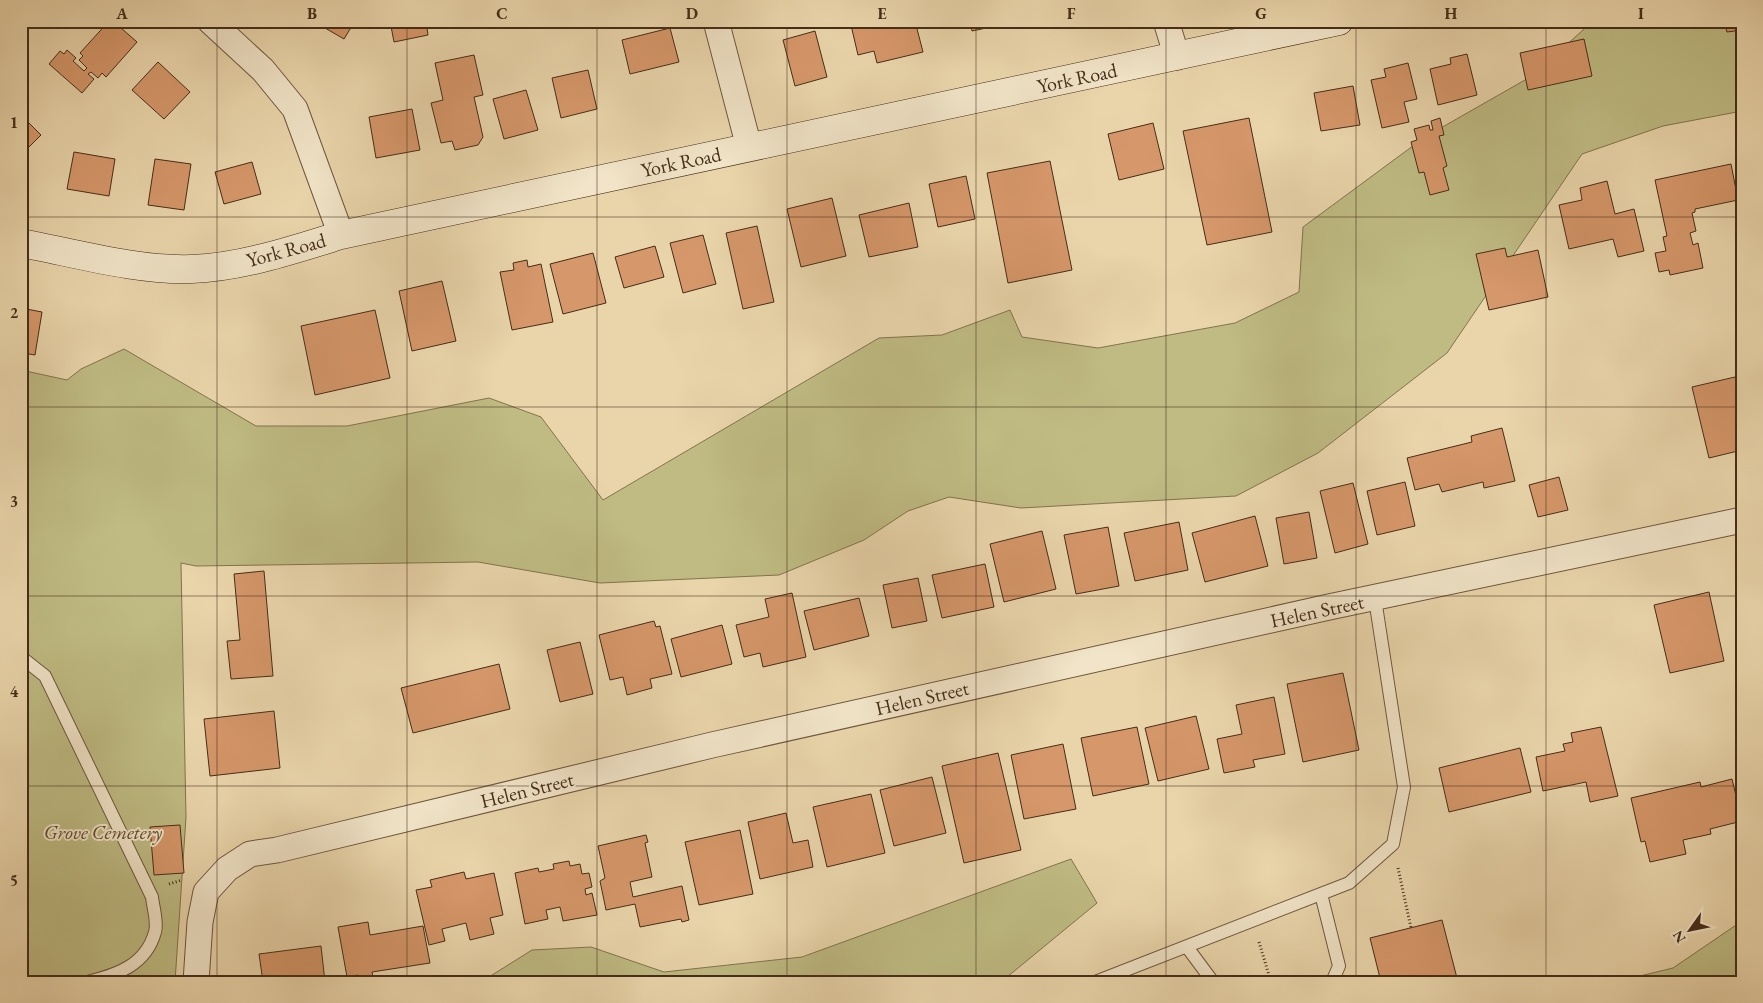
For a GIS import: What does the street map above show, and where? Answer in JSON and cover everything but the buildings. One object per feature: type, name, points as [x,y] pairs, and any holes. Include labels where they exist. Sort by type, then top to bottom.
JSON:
[{"type":"street","points":[[210,21],[262,70],[296,109],[341,235]]},
{"type":"street","points":[[716,21],[749,147]]},
{"type":"street","points":[[1166,21],[1177,58]]},
{"type":"street","name":"York Road","points":[[21,243],[150,267],[192,269],[233,264],[341,235],[749,147],[1177,58],[1339,21]]},
{"type":"street","name":"Helen Street","points":[[196,982],[200,922],[206,892],[227,869],[250,854],[277,850],[722,743],[1329,607],[1375,599],[1742,520]]},
{"type":"lane","points":[[1095,982],[1349,884],[1393,844],[1404,787],[1375,599]]},
{"type":"lane","points":[[21,657],[45,676],[152,897],[156,931],[144,957],[114,976],[87,982]]},
{"type":"lane","points":[[1321,894],[1339,966],[1332,982]]},
{"type":"lane","points":[[1188,947],[1213,982]]},
{"type":"path","points":[[1393,844],[1411,928]]},
{"type":"path","points":[[1253,921],[1271,982]]},
{"type":"green space","name":"Grove Cemetery","points":[[1593,21],[1742,21],[1742,111],[1663,126],[1582,154],[1447,353],[1318,453],[1236,496],[1021,508],[949,497],[908,511],[864,540],[779,575],[600,583],[478,562],[196,566],[181,563],[186,817],[175,982],[21,982],[21,370],[67,380],[81,369],[124,349],[256,426],[347,426],[489,398],[541,417],[603,500],[879,338],[942,335],[1010,310],[1022,337],[1098,348],[1235,323],[1299,292],[1303,227],[1425,137],[1532,76]]},
{"type":"green space","points":[[1071,859],[1097,903],[1001,982],[481,982],[532,950],[591,947],[664,972],[802,957]]},
{"type":"green space","points":[[1742,921],[1742,982],[1615,982],[1673,968]]}]
